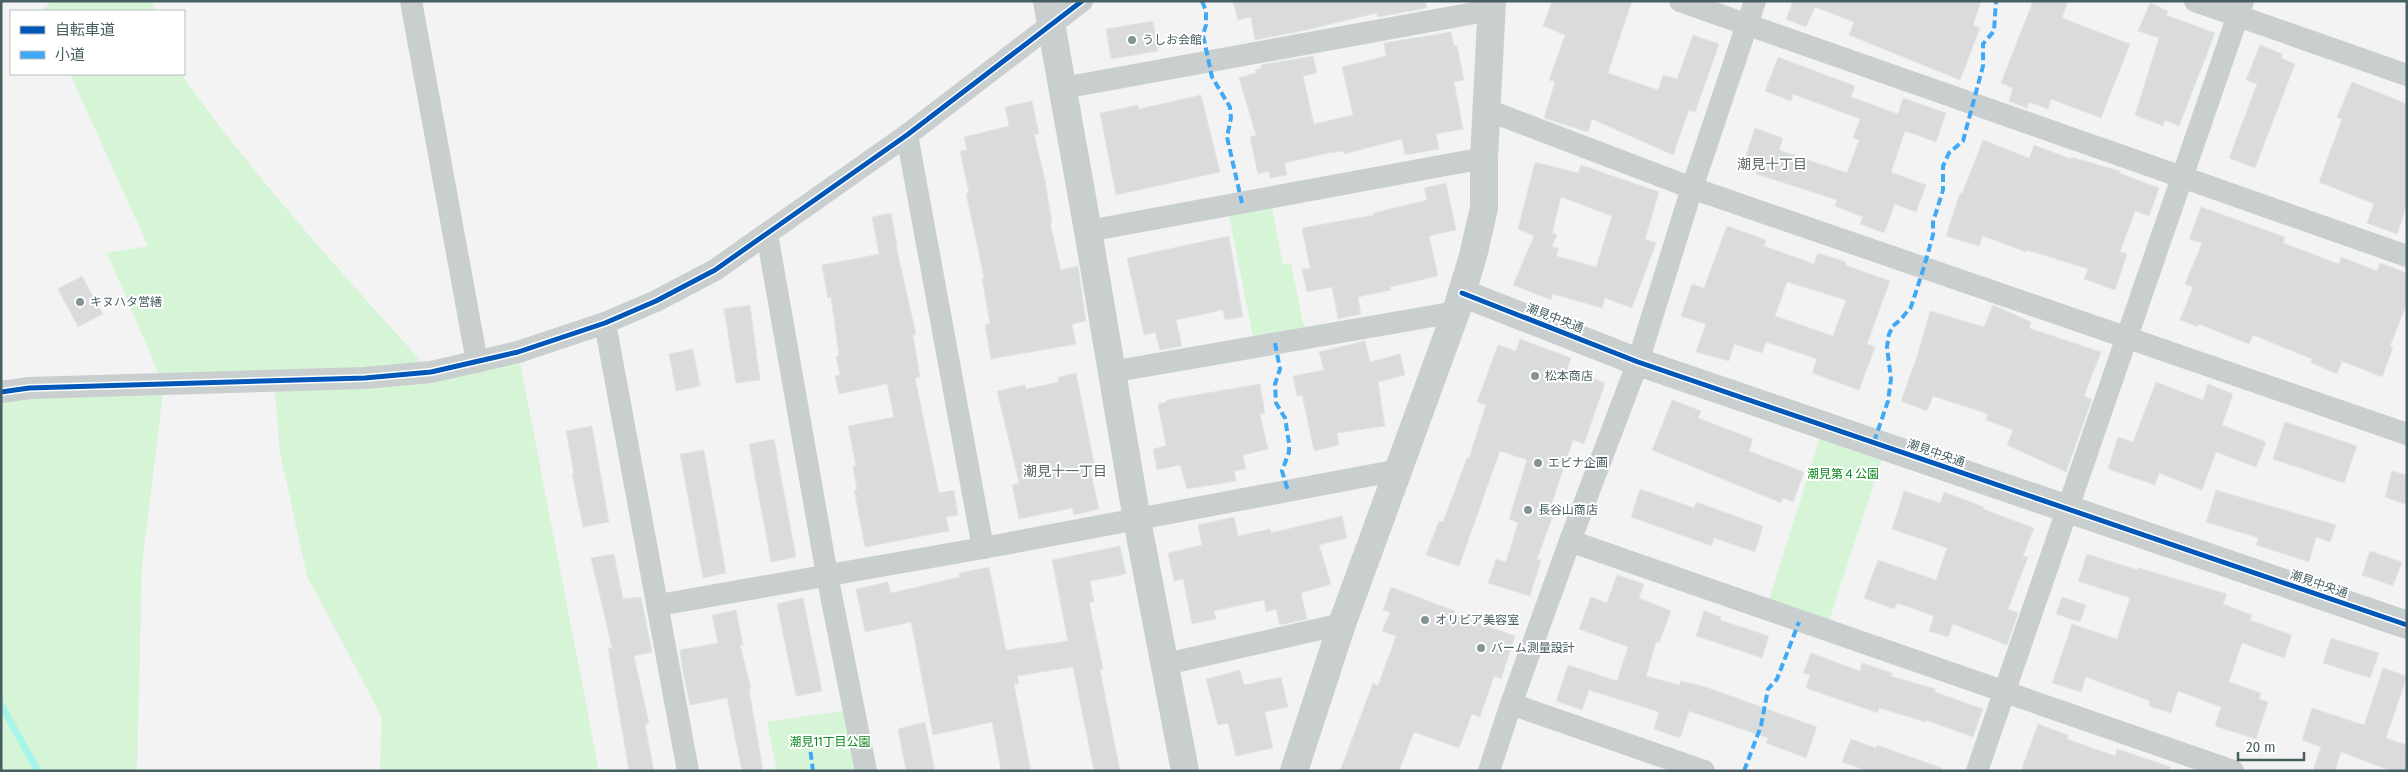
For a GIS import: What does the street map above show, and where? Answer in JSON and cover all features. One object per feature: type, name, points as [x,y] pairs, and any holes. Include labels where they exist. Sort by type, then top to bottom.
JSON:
[{"type":"street","points":[[411,1],[477,362]]},
{"type":"street","points":[[1,392],[29,388],[365,378],[431,372],[518,352],[605,323],[715,270],[907,135],[1049,13],[1082,1]]},
{"type":"street","points":[[1680,1],[1746,26],[2407,256]]},
{"type":"street","points":[[1490,771],[1511,704],[1638,362],[1692,188],[1755,1]]},
{"type":"street","points":[[2194,1],[2240,9],[2407,75]]},
{"type":"street","points":[[1063,88],[1491,6],[1484,158],[1484,208],[1473,256],[1459,302],[1342,624],[1294,771]]},
{"type":"street","points":[[1977,771],[2129,336],[2240,9]]},
{"type":"street","points":[[1049,13],[1137,520],[1185,771]]},
{"type":"street","points":[[1487,110],[1692,188],[2129,336],[2407,434]]},
{"type":"street","points":[[907,135],[983,548]]},
{"type":"street","points":[[1088,231],[1484,158]]},
{"type":"street","points":[[767,234],[827,575],[866,771]]},
{"type":"street","points":[[1111,372],[1459,302]]},
{"type":"street","name":"潮見中央通","points":[[1459,302],[2407,625]]},
{"type":"street","points":[[605,323],[688,771]]},
{"type":"street","points":[[658,605],[1137,520],[1399,470]]},
{"type":"street","points":[[1570,541],[2233,771]]},
{"type":"street","points":[[1166,664],[1342,624]]},
{"type":"street","points":[[1511,704],[1704,771]]},
{"type":"green space","points":[[52,1],[152,1],[155,10],[43,10]]},
{"type":"green space","points":[[70,75],[182,75],[270,189],[333,263],[431,372],[518,352],[599,771],[380,771],[382,717],[307,576],[280,452],[274,381],[164,385],[142,565],[137,771],[1,771],[1,392],[163,384],[107,253],[148,246]]},
{"type":"green space","points":[[1270,198],[1283,265],[1291,263],[1306,337],[1255,347],[1227,205]]},
{"type":"green space","name":"潮見第４公園","points":[[1824,425],[1886,446],[1826,630],[1766,609]]},
{"type":"green space","name":"潮見11丁目公園","points":[[854,709],[866,771],[777,771],[767,722]]},
{"type":"building","points":[[1233,1],[1425,1],[1427,8],[1378,17],[1377,13],[1255,40],[1251,17],[1238,20]]},
{"type":"building","points":[[1552,1],[1632,1],[1608,73],[1658,90],[1663,75],[1677,79],[1693,35],[1719,44],[1695,112],[1689,110],[1673,155],[1592,119],[1588,132],[1544,118],[1555,82],[1549,80],[1565,35],[1543,26]]},
{"type":"building","points":[[1793,1],[1981,1],[1973,25],[1980,28],[1960,80],[1849,35],[1854,22],[1815,7],[1806,27],[1786,19]]},
{"type":"building","points":[[2033,1],[2068,1],[2062,18],[2130,44],[2101,118],[2051,99],[2048,109],[2029,102],[2027,108],[2009,101],[2013,88],[2001,83]]},
{"type":"building","points":[[2150,3],[2168,11],[2166,15],[2215,33],[2179,126],[2165,120],[2163,126],[2135,115],[2159,38],[2138,31]]},
{"type":"building","name":"うしお会館","points":[[1153,21],[1158,51],[1111,59],[1106,29]]},
{"type":"building","points":[[1451,32],[1454,46],[1457,45],[1464,80],[1454,82],[1463,129],[1436,134],[1439,149],[1405,155],[1402,139],[1344,154],[1344,151],[1328,153],[1285,163],[1287,175],[1270,178],[1269,171],[1258,174],[1250,137],[1256,135],[1239,78],[1256,73],[1255,70],[1261,68],[1261,65],[1313,56],[1317,73],[1303,76],[1314,124],[1353,115],[1342,67],[1386,56],[1384,43]]},
{"type":"building","points":[[2260,45],[2282,54],[2281,58],[2295,64],[2255,168],[2229,158],[2257,84],[2246,80]]},
{"type":"building","points":[[1778,57],[1855,86],[1851,97],[1898,114],[1903,98],[1946,113],[1936,142],[1905,131],[1891,172],[1926,185],[1916,212],[1895,204],[1884,233],[1860,224],[1863,217],[1835,206],[1837,200],[1756,174],[1760,163],[1745,158],[1755,128],[1783,138],[1779,150],[1847,173],[1859,140],[1853,138],[1860,119],[1793,94],[1791,101],[1765,91]]},
{"type":"building","points":[[2352,82],[2407,104],[2407,205],[2397,234],[2367,223],[2374,204],[2319,182],[2342,119],[2337,117]]},
{"type":"building","points":[[1201,95],[1220,172],[1116,195],[1100,113],[1138,105],[1139,109]]},
{"type":"building","points":[[1032,101],[1039,134],[1034,134],[1045,180],[1052,223],[1050,223],[1061,270],[1078,266],[1086,321],[1072,324],[1076,344],[991,359],[985,325],[990,324],[982,278],[984,278],[966,193],[969,193],[960,151],[967,150],[964,137],[1009,126],[1005,107]]},
{"type":"building","points":[[1983,140],[2029,158],[2034,145],[2071,159],[2071,157],[2120,171],[2119,173],[2159,188],[2149,216],[2135,211],[2120,252],[2127,254],[2115,290],[2084,279],[2088,269],[2027,250],[2026,252],[1983,236],[1979,246],[1946,236],[1960,193],[1962,194]]},
{"type":"building","points":[[1535,162],[1578,173],[1581,165],[1659,192],[1645,239],[1656,243],[1632,308],[1605,298],[1602,308],[1553,294],[1551,300],[1513,285],[1534,236],[1518,229]],"holes":[[[1561,197],[1612,216],[1596,267],[1556,256],[1559,249],[1552,246],[1557,235],[1552,233]]]},
{"type":"building","points":[[1446,183],[1456,230],[1429,236],[1438,276],[1390,287],[1391,290],[1358,297],[1361,314],[1338,319],[1332,287],[1307,292],[1302,269],[1310,268],[1302,228],[1374,215],[1374,213],[1427,200],[1424,188]]},
{"type":"building","points":[[2201,207],[2285,237],[2283,243],[2339,264],[2341,257],[2377,271],[2380,263],[2407,273],[2407,303],[2390,346],[2393,348],[2382,377],[2342,361],[2337,374],[2310,362],[2312,359],[2253,335],[2249,344],[2199,324],[2198,327],[2180,320],[2193,287],[2185,284],[2202,243],[2189,239]]},
{"type":"building","points":[[891,213],[896,246],[916,334],[913,335],[920,377],[915,378],[939,493],[954,490],[958,515],[946,517],[949,531],[865,547],[854,490],[857,490],[853,466],[856,466],[848,426],[894,417],[887,384],[839,394],[835,376],[840,375],[836,356],[839,355],[831,297],[828,298],[822,265],[879,254],[872,217]]},
{"type":"building","points":[[1727,226],[1766,240],[1764,246],[1814,264],[1818,253],[1846,262],[1845,265],[1890,281],[1867,344],[1875,347],[1859,390],[1812,373],[1817,359],[1766,342],[1762,353],[1734,344],[1729,361],[1696,352],[1706,324],[1681,316],[1692,284],[1704,288]],"holes":[[[1787,282],[1846,300],[1833,336],[1775,316]]]},
{"type":"building","points":[[1229,236],[1243,317],[1225,320],[1223,310],[1176,320],[1182,346],[1160,350],[1155,332],[1144,335],[1127,258]]},
{"type":"building","name":"キヌハタ営繕","points":[[82,276],[103,314],[78,327],[58,289]]},
{"type":"building","points":[[750,305],[760,380],[736,383],[724,309]]},
{"type":"building","points":[[1993,305],[2031,322],[2029,328],[2101,352],[2084,396],[2092,399],[2066,472],[2007,445],[2013,430],[1986,420],[1988,414],[1933,396],[1927,411],[1901,401],[1918,354],[1930,311],[1984,327]]},
{"type":"building","points":[[1520,339],[1571,358],[1567,369],[1605,383],[1584,444],[1573,440],[1552,503],[1557,505],[1537,559],[1541,560],[1530,596],[1488,583],[1496,559],[1506,562],[1518,523],[1509,519],[1527,460],[1500,451],[1459,566],[1426,555],[1439,521],[1443,522],[1467,458],[1469,458],[1486,405],[1477,402],[1498,345],[1516,351]]},
{"type":"building","points":[[1365,341],[1370,362],[1400,354],[1405,375],[1378,382],[1385,426],[1337,433],[1339,445],[1314,451],[1302,395],[1297,396],[1293,376],[1324,370],[1319,352]]},
{"type":"building","points":[[693,349],[700,386],[676,391],[669,354]]},
{"type":"building","points":[[1076,373],[1094,463],[1089,464],[1099,509],[1074,515],[1072,508],[1019,519],[1012,485],[1019,483],[997,391],[1025,385],[1026,389],[1059,382],[1058,377]]},
{"type":"building","points":[[2156,382],[2203,400],[2208,384],[2233,394],[2222,425],[2266,442],[2256,467],[2216,452],[2202,490],[2159,473],[2155,485],[2108,469],[2118,437],[2133,442]]},
{"type":"building","points":[[1260,384],[1265,413],[1260,414],[1268,449],[1243,455],[1246,469],[1234,471],[1236,481],[1187,489],[1180,465],[1157,470],[1153,449],[1166,446],[1158,404],[1167,402],[1166,400]]},
{"type":"building","points":[[1672,400],[1701,411],[1698,418],[1753,439],[1749,451],[1804,472],[1793,502],[1783,498],[1781,503],[1652,450]]},
{"type":"building","points":[[2285,422],[2357,446],[2344,483],[2273,459]]},
{"type":"building","points":[[592,426],[609,522],[583,527],[572,474],[574,474],[566,431]]},
{"type":"building","points":[[774,439],[796,557],[771,562],[749,444]]},
{"type":"building","points":[[704,450],[726,573],[703,578],[680,454]]},
{"type":"building","points":[[2392,471],[2407,475],[2407,505],[2385,497]]},
{"type":"building","points":[[1640,489],[1694,508],[1696,502],[1763,526],[1755,552],[1714,538],[1712,546],[1631,517]]},
{"type":"building","points":[[2216,490],[2336,525],[2330,542],[2316,537],[2309,562],[2256,545],[2259,538],[2206,522]]},
{"type":"building","points":[[1904,491],[1940,503],[1944,492],[2034,528],[2023,556],[2028,557],[2008,609],[2018,613],[2007,645],[1953,624],[1948,637],[1929,631],[1934,616],[1897,603],[1894,609],[1864,598],[1878,560],[1936,580],[1947,548],[1892,529]]},
{"type":"building","points":[[1342,516],[1347,538],[1319,545],[1331,584],[1301,593],[1307,619],[1280,625],[1276,609],[1266,612],[1264,600],[1214,611],[1216,619],[1192,624],[1183,579],[1174,581],[1168,553],[1202,545],[1198,525],[1234,517],[1238,536],[1270,529],[1271,533]]},
{"type":"building","points":[[1120,546],[1126,574],[1090,581],[1094,602],[1089,602],[1103,669],[1100,670],[1120,771],[1094,771],[1073,667],[1017,676],[1019,684],[1014,684],[1031,771],[1001,771],[992,722],[933,735],[911,622],[865,632],[856,589],[888,582],[891,593],[960,577],[959,573],[989,567],[1006,650],[1068,641],[1052,560]]},
{"type":"building","points":[[2370,551],[2402,562],[2393,586],[2362,575]]},
{"type":"building","points":[[614,554],[623,599],[641,597],[652,652],[634,656],[649,723],[645,724],[654,771],[629,771],[608,648],[612,648],[591,558]]},
{"type":"building","points":[[2087,554],[2227,594],[2223,604],[2252,615],[2250,620],[2292,635],[2284,658],[2242,643],[2229,682],[2261,693],[2259,699],[2268,702],[2256,739],[2215,726],[2221,707],[2178,691],[2171,713],[2149,706],[2150,701],[2086,677],[2081,692],[2052,683],[2072,624],[2117,639],[2130,598],[2078,581]]},
{"type":"building","points":[[1617,575],[1644,584],[1639,598],[1671,611],[1659,643],[1656,642],[1646,676],[1679,685],[1681,681],[1706,687],[1817,727],[1806,758],[1766,743],[1768,738],[1689,711],[1680,738],[1654,729],[1659,712],[1589,690],[1582,710],[1556,701],[1568,665],[1617,681],[1628,647],[1579,629],[1591,597],[1607,603]]},
{"type":"building","points":[[1391,587],[1455,611],[1454,615],[1515,636],[1501,679],[1494,676],[1480,717],[1472,714],[1459,748],[1414,732],[1399,771],[1340,771],[1373,683],[1378,686],[1396,636],[1382,631],[1390,612],[1383,610]]},
{"type":"building","points":[[2062,597],[2086,605],[2080,622],[2056,614]]},
{"type":"building","points":[[803,598],[822,691],[796,696],[777,604]]},
{"type":"building","points":[[736,610],[743,645],[740,645],[751,688],[749,689],[763,771],[742,771],[727,698],[690,705],[682,666],[680,650],[718,643],[712,615]]},
{"type":"building","points":[[1704,611],[1721,617],[1720,620],[1769,636],[1762,658],[1696,636]]},
{"type":"building","points":[[2331,638],[2379,653],[2370,678],[2323,663]]},
{"type":"building","points":[[1811,653],[1860,671],[1862,663],[1892,673],[1891,676],[1935,689],[1935,692],[1983,709],[1973,737],[1926,720],[1926,722],[1879,708],[1878,713],[1806,688],[1810,675],[1803,673]]},
{"type":"building","points":[[2383,668],[2407,676],[2386,738],[2407,745],[2407,771],[2391,771],[2341,752],[2335,771],[2313,771],[2321,747],[2302,740],[2312,708],[2364,725]]},
{"type":"building","points":[[1240,670],[1244,685],[1281,677],[1288,707],[1265,712],[1273,748],[1236,756],[1228,723],[1218,725],[1206,679]]},
{"type":"building","points":[[925,722],[935,771],[906,771],[898,729]]},
{"type":"building","points":[[2038,724],[2068,735],[2067,739],[2115,756],[2117,749],[2171,767],[2170,771],[2021,771]]},
{"type":"building","points":[[1851,739],[1876,748],[1877,745],[1942,768],[1941,771],[1867,771],[1842,762]]},
{"type":"waterway","points":[[1,705],[38,771]]},
{"type":"marked path","points":[[1202,1],[1206,11],[1206,25],[1203,35],[1212,77],[1230,107],[1231,118],[1227,137],[1242,203]]},
{"type":"marked path","points":[[1874,442],[1888,401],[1891,379],[1887,347],[1889,334],[1893,326],[1911,307],[1924,267],[1933,235],[1933,222],[1943,190],[1943,166],[1949,153],[1963,141],[1983,66],[1983,44],[1994,31],[1996,1]]},
{"type":"marked path","points":[[1275,343],[1280,369],[1275,384],[1276,403],[1285,418],[1289,443],[1289,452],[1282,471],[1288,491]]},
{"type":"marked path","points":[[1744,771],[1761,726],[1768,689],[1777,679],[1799,622]]},
{"type":"marked path","points":[[809,740],[813,771]]},
{"type":"cycle path","points":[[1,392],[29,388],[365,378],[431,372],[518,352],[605,323],[656,301],[715,270],[907,135],[1082,1]]},
{"type":"cycle path","points":[[1462,293],[1638,362],[2407,625]]},
{"type":"place","name":"うしお会館","points":[[1132,40]]},
{"type":"place","name":"キヌハタ営繕","points":[[80,302]]},
{"type":"place","name":"松本商店","points":[[1535,376]]},
{"type":"place","name":"エビナ企画","points":[[1538,463]]},
{"type":"place","name":"長谷山商店","points":[[1528,510]]},
{"type":"place","name":"オリビア美容室","points":[[1425,620]]},
{"type":"place","name":"バーム測量設計","points":[[1481,648]]},
{"type":"district","name":"潮見十丁目","points":[[1772,164]]},
{"type":"district","name":"潮見十一丁目","points":[[1065,471]]}]
